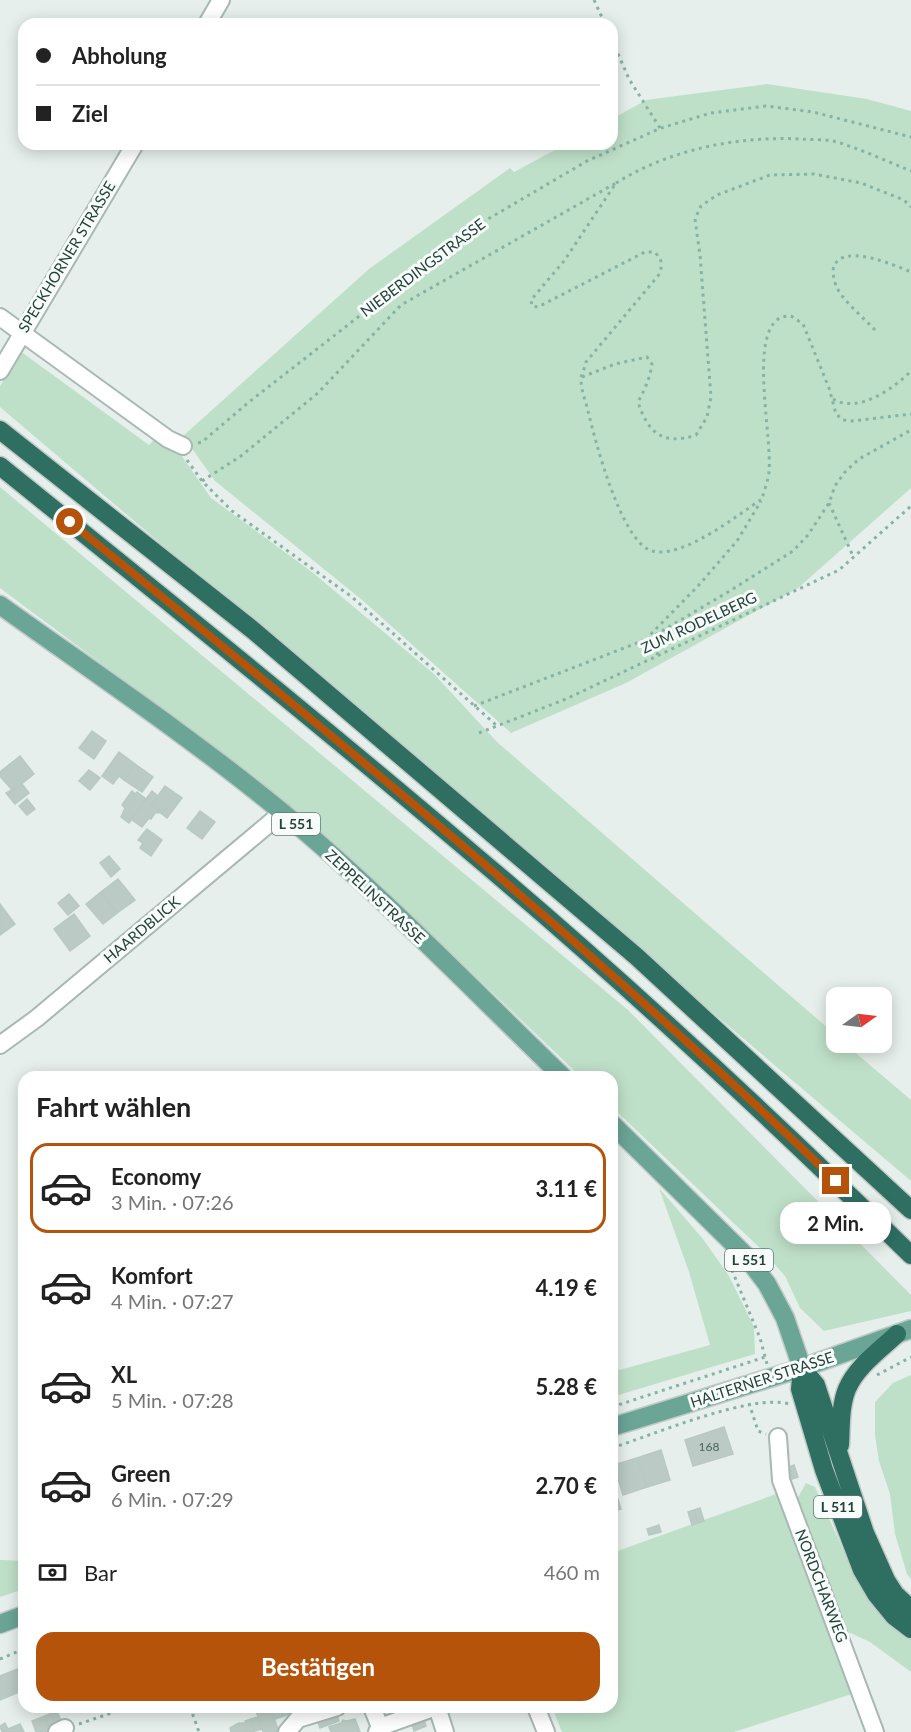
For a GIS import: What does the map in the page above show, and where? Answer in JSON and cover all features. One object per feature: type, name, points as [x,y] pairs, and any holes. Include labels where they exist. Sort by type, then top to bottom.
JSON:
[{"type":"highway","points":[[0,430],[254,631],[637,957],[911,1210]]},
{"type":"highway","points":[[0,466],[253,670],[476,855],[738,1091],[911,1255]]},
{"type":"highway","name":"L 511","points":[[840,1459],[841,1416],[847,1389],[860,1370],[904,1332]]},
{"type":"highway","name":"L 511","points":[[802,1368],[816,1385],[865,1533],[886,1580],[895,1594],[911,1609]]},
{"type":"highway","name":"L 511","points":[[802,1368],[800,1389],[824,1470],[862,1570],[888,1609],[911,1629]]},
{"type":"main road","name":"ZEPPELINSTRASSE","points":[[0,605],[190,741],[283,812],[379,899],[557,1071]]},
{"type":"main road","name":"L 551","points":[[618,1130],[745,1255],[767,1284],[785,1318],[802,1368]]},
{"type":"main road","name":"HALTERNER STRASSE","points":[[618,1425],[802,1368],[904,1332]]},
{"type":"main road","points":[[0,1624],[18,1617]]},
{"type":"street","points":[[210,18],[221,0]]},
{"type":"street","name":"SPECKHORNER STRASSE","points":[[0,370],[131,150]]},
{"type":"street","points":[[0,317],[168,440],[183,446]]},
{"type":"street","name":"HAARDBLICK","points":[[0,1045],[37,1018],[283,812]]},
{"type":"street","name":"NORDCHARWEG","points":[[778,1437],[781,1480],[875,1732]]},
{"type":"street","points":[[287,1732],[298,1719],[318,1713]]},
{"type":"street","points":[[374,1713],[378,1729],[419,1713]]},
{"type":"street","points":[[437,1713],[445,1732]]},
{"type":"street","points":[[538,1713],[546,1732]]},
{"type":"path","points":[[594,0],[602,18]]},
{"type":"path","points":[[618,53],[629,78],[661,128]]},
{"type":"path","name":"NIEBERDINGSTRASSE","points":[[618,147],[661,128],[711,113],[766,106],[813,112],[911,137]]},
{"type":"path","points":[[202,481],[241,456],[318,393],[401,305],[641,167],[683,152],[734,142],[779,138],[832,141],[911,171]]},
{"type":"path","name":"NIEBERDINGSTRASSE","points":[[183,446],[202,442],[249,402],[471,229],[587,161],[612,150]]},
{"type":"path","points":[[906,169],[911,176]]},
{"type":"path","points":[[582,377],[615,364],[647,357],[652,363],[651,372],[647,386],[638,402],[652,429],[659,436],[673,441],[696,435],[707,417],[711,397],[702,277],[694,219],[701,206],[717,195],[770,175],[814,174],[861,183],[904,200],[911,207]]},
{"type":"path","points":[[616,183],[564,261],[531,300],[532,306],[538,307],[645,252],[654,252],[662,262],[662,270],[586,362],[582,377],[598,450],[617,505],[638,540],[650,550],[669,551],[697,541],[762,500]]},
{"type":"path","points":[[875,330],[836,286],[833,268],[838,259],[856,254],[911,272]]},
{"type":"path","points":[[658,655],[650,635],[698,586],[737,541],[762,500],[769,472],[764,371],[767,338],[774,323],[782,317],[790,316],[803,324],[836,414],[843,420],[911,414]]},
{"type":"path","points":[[832,398],[841,403],[853,405],[891,387],[911,371]]},
{"type":"path","points":[[474,706],[650,638],[793,551],[808,535],[829,503],[844,473],[859,459],[911,430]]},
{"type":"path","points":[[183,446],[182,451],[202,481],[232,511],[352,597],[496,725]]},
{"type":"path","points":[[829,503],[853,557]]},
{"type":"path","name":"ZUM RODELBERG","points":[[479,733],[566,699],[839,570],[911,507]]},
{"type":"path","points":[[618,1446],[749,1403],[779,1401],[743,1295],[730,1264],[722,1255]]},
{"type":"path","points":[[618,1405],[765,1357]]},
{"type":"path","points":[[749,1403],[759,1431],[778,1437]]},
{"type":"path","points":[[0,1659],[18,1652]]},
{"type":"path","points":[[61,1730],[111,1713]]},
{"type":"path","points":[[192,1713],[199,1732]]},
{"type":"green space","points":[[767,84],[867,99],[911,111],[911,488],[798,588],[626,683],[511,733],[361,599],[215,481],[183,436],[369,269],[510,168],[514,172],[555,150],[618,150],[618,116],[646,100]]},
{"type":"green space","points":[[20,351],[149,445],[156,437],[179,452],[211,498],[312,572],[434,674],[497,742],[826,1026],[826,1053],[856,1053],[911,1100],[911,1181],[0,407],[0,386]]},
{"type":"green space","points":[[0,487],[628,1010],[911,1295],[911,1311],[824,1331],[800,1308],[785,1276],[762,1250],[618,1113],[618,1071],[575,1071],[389,894],[265,786],[0,588]]},
{"type":"green space","points":[[659,1188],[703,1239],[729,1276],[754,1327],[755,1354],[618,1395],[618,1370],[710,1345],[689,1272]]},
{"type":"green space","points":[[911,1375],[911,1579],[907,1574],[895,1534],[890,1494],[879,1461],[875,1435],[875,1402],[893,1383]]},
{"type":"green space","points":[[806,1483],[815,1487],[853,1572],[905,1635],[911,1639],[911,1672],[870,1642],[846,1631],[835,1636],[855,1693],[734,1732],[562,1732],[554,1713],[618,1713],[618,1551],[779,1493],[796,1501]]},
{"type":"green space","points":[[0,1560],[18,1561],[18,1591],[0,1597]]},
{"type":"building","points":[[92,731],[106,741],[94,759],[79,748]]},
{"type":"building","points":[[119,752],[135,764],[124,780],[119,776],[113,784],[102,776]]},
{"type":"building","points":[[20,756],[34,774],[13,791],[0,776],[0,772]]},
{"type":"building","points":[[135,764],[153,777],[142,792],[124,780]]},
{"type":"building","points":[[89,770],[100,778],[90,790],[79,781]]},
{"type":"building","points":[[22,784],[29,793],[15,804],[6,793]]},
{"type":"building","points":[[165,786],[182,798],[167,818],[151,805]]},
{"type":"building","points":[[132,791],[146,799],[129,823],[121,817],[125,808],[122,805]]},
{"type":"building","points":[[152,791],[158,796],[151,805],[161,812],[155,813],[142,827],[131,819]]},
{"type":"building","points":[[27,799],[35,809],[27,815],[19,806]]},
{"type":"building","points":[[200,811],[215,822],[202,839],[187,828]]},
{"type":"building","points":[[147,829],[162,840],[151,856],[140,848],[143,843],[138,840]]},
{"type":"building","points":[[109,856],[120,869],[111,877],[100,863]]},
{"type":"building","points":[[118,879],[135,900],[117,913],[101,892]]},
{"type":"building","points":[[101,892],[117,913],[103,924],[86,904]]},
{"type":"building","points":[[69,894],[79,906],[68,915],[58,903]]},
{"type":"building","points":[[0,904],[15,924],[0,935]]},
{"type":"building","points":[[74,914],[90,936],[70,951],[54,929]]},
{"type":"building","points":[[724,1427],[733,1454],[693,1466],[685,1440]]},
{"type":"building","points":[[661,1450],[670,1480],[647,1487],[637,1458]]},
{"type":"building","points":[[637,1458],[647,1487],[623,1495],[618,1478],[618,1464]]},
{"type":"building","points":[[794,1465],[798,1477],[792,1479],[787,1468]]},
{"type":"building","points":[[700,1508],[704,1521],[698,1523],[694,1510]]},
{"type":"building","points":[[694,1510],[698,1523],[692,1525],[688,1512]]},
{"type":"building","points":[[659,1525],[661,1532],[649,1535],[647,1529]]},
{"type":"building","points":[[18,1669],[18,1692],[0,1700],[0,1676]]},
{"type":"building","points":[[58,1713],[62,1723],[50,1728],[45,1716]]},
{"type":"building","points":[[257,1713],[272,1713],[279,1732],[263,1732]]},
{"type":"building","points":[[272,1713],[290,1713],[290,1714],[275,1719]]},
{"type":"building","points":[[337,1715],[339,1721],[320,1728],[318,1722]]},
{"type":"building","points":[[45,1716],[51,1732],[36,1732],[32,1721]]},
{"type":"building","points":[[258,1717],[262,1729],[255,1731],[251,1719]]},
{"type":"building","points":[[251,1719],[255,1731],[248,1732],[245,1721]]},
{"type":"building","points":[[355,1719],[360,1732],[331,1732],[329,1727],[343,1720]]},
{"type":"building","points":[[424,1720],[426,1726],[414,1731],[412,1724]]},
{"type":"building","points":[[5,1723],[8,1729],[20,1724],[24,1732],[2,1732],[0,1726]]},
{"type":"building","points":[[239,1723],[245,1723],[248,1732],[231,1732],[230,1728]]},
{"type":"route","points":[[70,522],[476,855],[618,981],[836,1181]]}]
